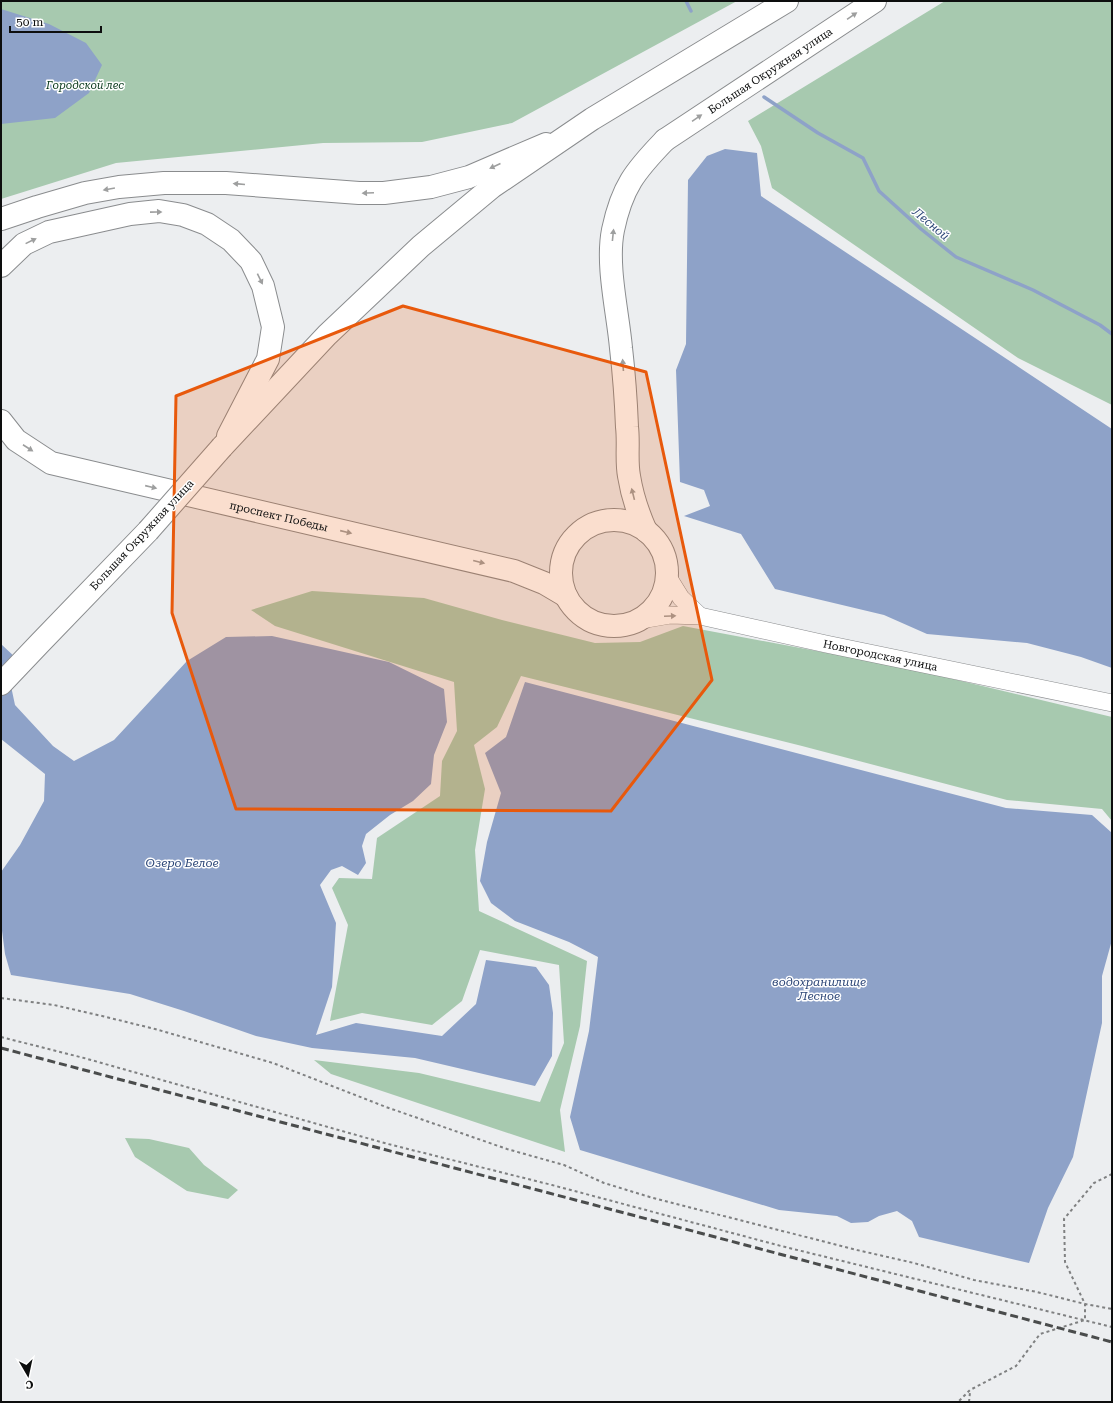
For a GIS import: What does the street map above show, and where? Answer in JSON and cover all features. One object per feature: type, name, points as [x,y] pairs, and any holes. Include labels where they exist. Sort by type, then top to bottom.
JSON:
[{"type":"main road","name":"Большая Окружная улица","points":[[646,530],[638,512],[628,475],[628,429],[613,280],[613,232],[622,196],[632,177],[640,166],[665,140],[875,1]]},
{"type":"main road","points":[[1,220],[37,207],[85,194],[119,187],[164,183],[226,183],[359,194],[384,193],[431,187],[469,178],[552,141],[592,119],[783,2]]},
{"type":"main road","name":"Большая Окружная улица","points":[[1,684],[148,531],[222,447],[327,335],[421,246],[492,187],[592,119]]},
{"type":"main road","points":[[1,266],[24,244],[48,232],[130,214],[159,212],[183,215],[207,224],[231,240],[251,261],[264,286],[273,327],[268,359],[222,447]]},
{"type":"main road","name":"проспект Победы","points":[[1,421],[16,440],[51,463],[514,571],[544,583],[566,596]]},
{"type":"main road","points":[[613,520],[630,522],[646,530],[658,543],[666,559],[668,576],[664,594],[655,609],[641,620],[624,626],[607,626],[590,621],[576,611],[566,596],[561,580],[562,562],[568,545],[580,532],[596,523],[613,520]]},
{"type":"street","points":[[668,576],[681,598],[700,616]]},
{"type":"street","name":"Новгородская улица","points":[[641,620],[670,615],[700,616],[826,644],[1112,703]]},
{"type":"path","points":[[1,998],[54,1005],[102,1016],[155,1029],[273,1063],[386,1107],[507,1149],[564,1165],[604,1183],[653,1198],[914,1263],[974,1280],[1037,1292],[1112,1309]]},
{"type":"path","points":[[1,1037],[137,1073],[388,1144],[559,1186],[781,1246],[1112,1327]]},
{"type":"path","points":[[1085,1320],[1085,1304],[1065,1262],[1064,1219],[1094,1184],[1112,1174]]},
{"type":"path","points":[[958,1402],[970,1390],[1016,1366],[1040,1334],[1085,1320]]},
{"type":"path","points":[[969,1402],[970,1390]]},
{"type":"highlighted area","points":[[403,306],[646,372],[712,680],[611,811],[236,809],[172,613],[176,396]]},
{"type":"green space","name":"Городской лес","points":[[1,1],[737,1],[512,123],[422,142],[323,143],[116,163],[1,199]]},
{"type":"green space","points":[[945,1],[1112,1],[1112,405],[1018,358],[772,188],[761,146],[748,121]]},
{"type":"green space","points":[[312,591],[424,598],[502,620],[595,643],[640,642],[683,626],[907,668],[1112,717],[1112,821],[1102,809],[1007,800],[802,746],[521,676],[497,727],[474,745],[485,789],[475,850],[479,911],[587,961],[580,1026],[560,1110],[565,1152],[331,1074],[314,1060],[419,1073],[540,1102],[564,1043],[559,965],[480,950],[462,1001],[432,1025],[362,1013],[330,1021],[348,925],[332,888],[339,878],[372,879],[377,838],[440,796],[442,761],[457,731],[454,682],[275,626],[251,610]]},
{"type":"green space","points":[[125,1138],[149,1139],[189,1148],[204,1165],[238,1190],[228,1199],[187,1191],[135,1157]]},
{"type":"water","points":[[1,9],[49,24],[86,43],[102,65],[89,93],[55,118],[1,124]]},
{"type":"water","points":[[725,149],[757,153],[761,196],[1112,429],[1112,668],[1081,657],[1027,643],[927,634],[884,615],[775,589],[741,534],[684,516],[710,506],[704,490],[680,482],[676,370],[686,344],[688,180],[707,156]]},
{"type":"water","name":"Озеро Белое","points":[[272,636],[389,662],[444,689],[447,722],[434,755],[431,784],[413,801],[390,815],[366,834],[362,846],[366,863],[358,875],[342,866],[331,870],[320,885],[336,923],[332,987],[316,1035],[356,1023],[442,1036],[476,1004],[486,960],[536,967],[549,985],[553,1013],[552,1056],[535,1086],[415,1058],[312,1048],[256,1036],[130,994],[11,975],[5,954],[1,923],[1,872],[20,845],[44,801],[45,774],[1,739],[1,644],[17,659],[8,672],[15,705],[53,746],[74,761],[114,740],[187,661],[226,637]]},
{"type":"water","name":"водохранилище Лесное","points":[[525,682],[1006,808],[1092,815],[1112,833],[1112,940],[1102,976],[1102,1023],[1073,1157],[1048,1208],[1029,1263],[919,1237],[912,1221],[897,1211],[879,1216],[868,1222],[851,1223],[837,1216],[779,1210],[580,1150],[570,1117],[589,1031],[598,957],[569,942],[515,921],[491,903],[480,881],[487,842],[501,793],[485,753],[506,737]]},
{"type":"waterway","name":"Лесной","points":[[686,1],[691,11]]},
{"type":"waterway","name":"Лесной","points":[[764,97],[818,133],[863,158],[879,191],[921,229],[956,257],[1033,290],[1100,325],[1112,334]]},
{"type":"railway","points":[[1,1048],[1112,1342]]}]
